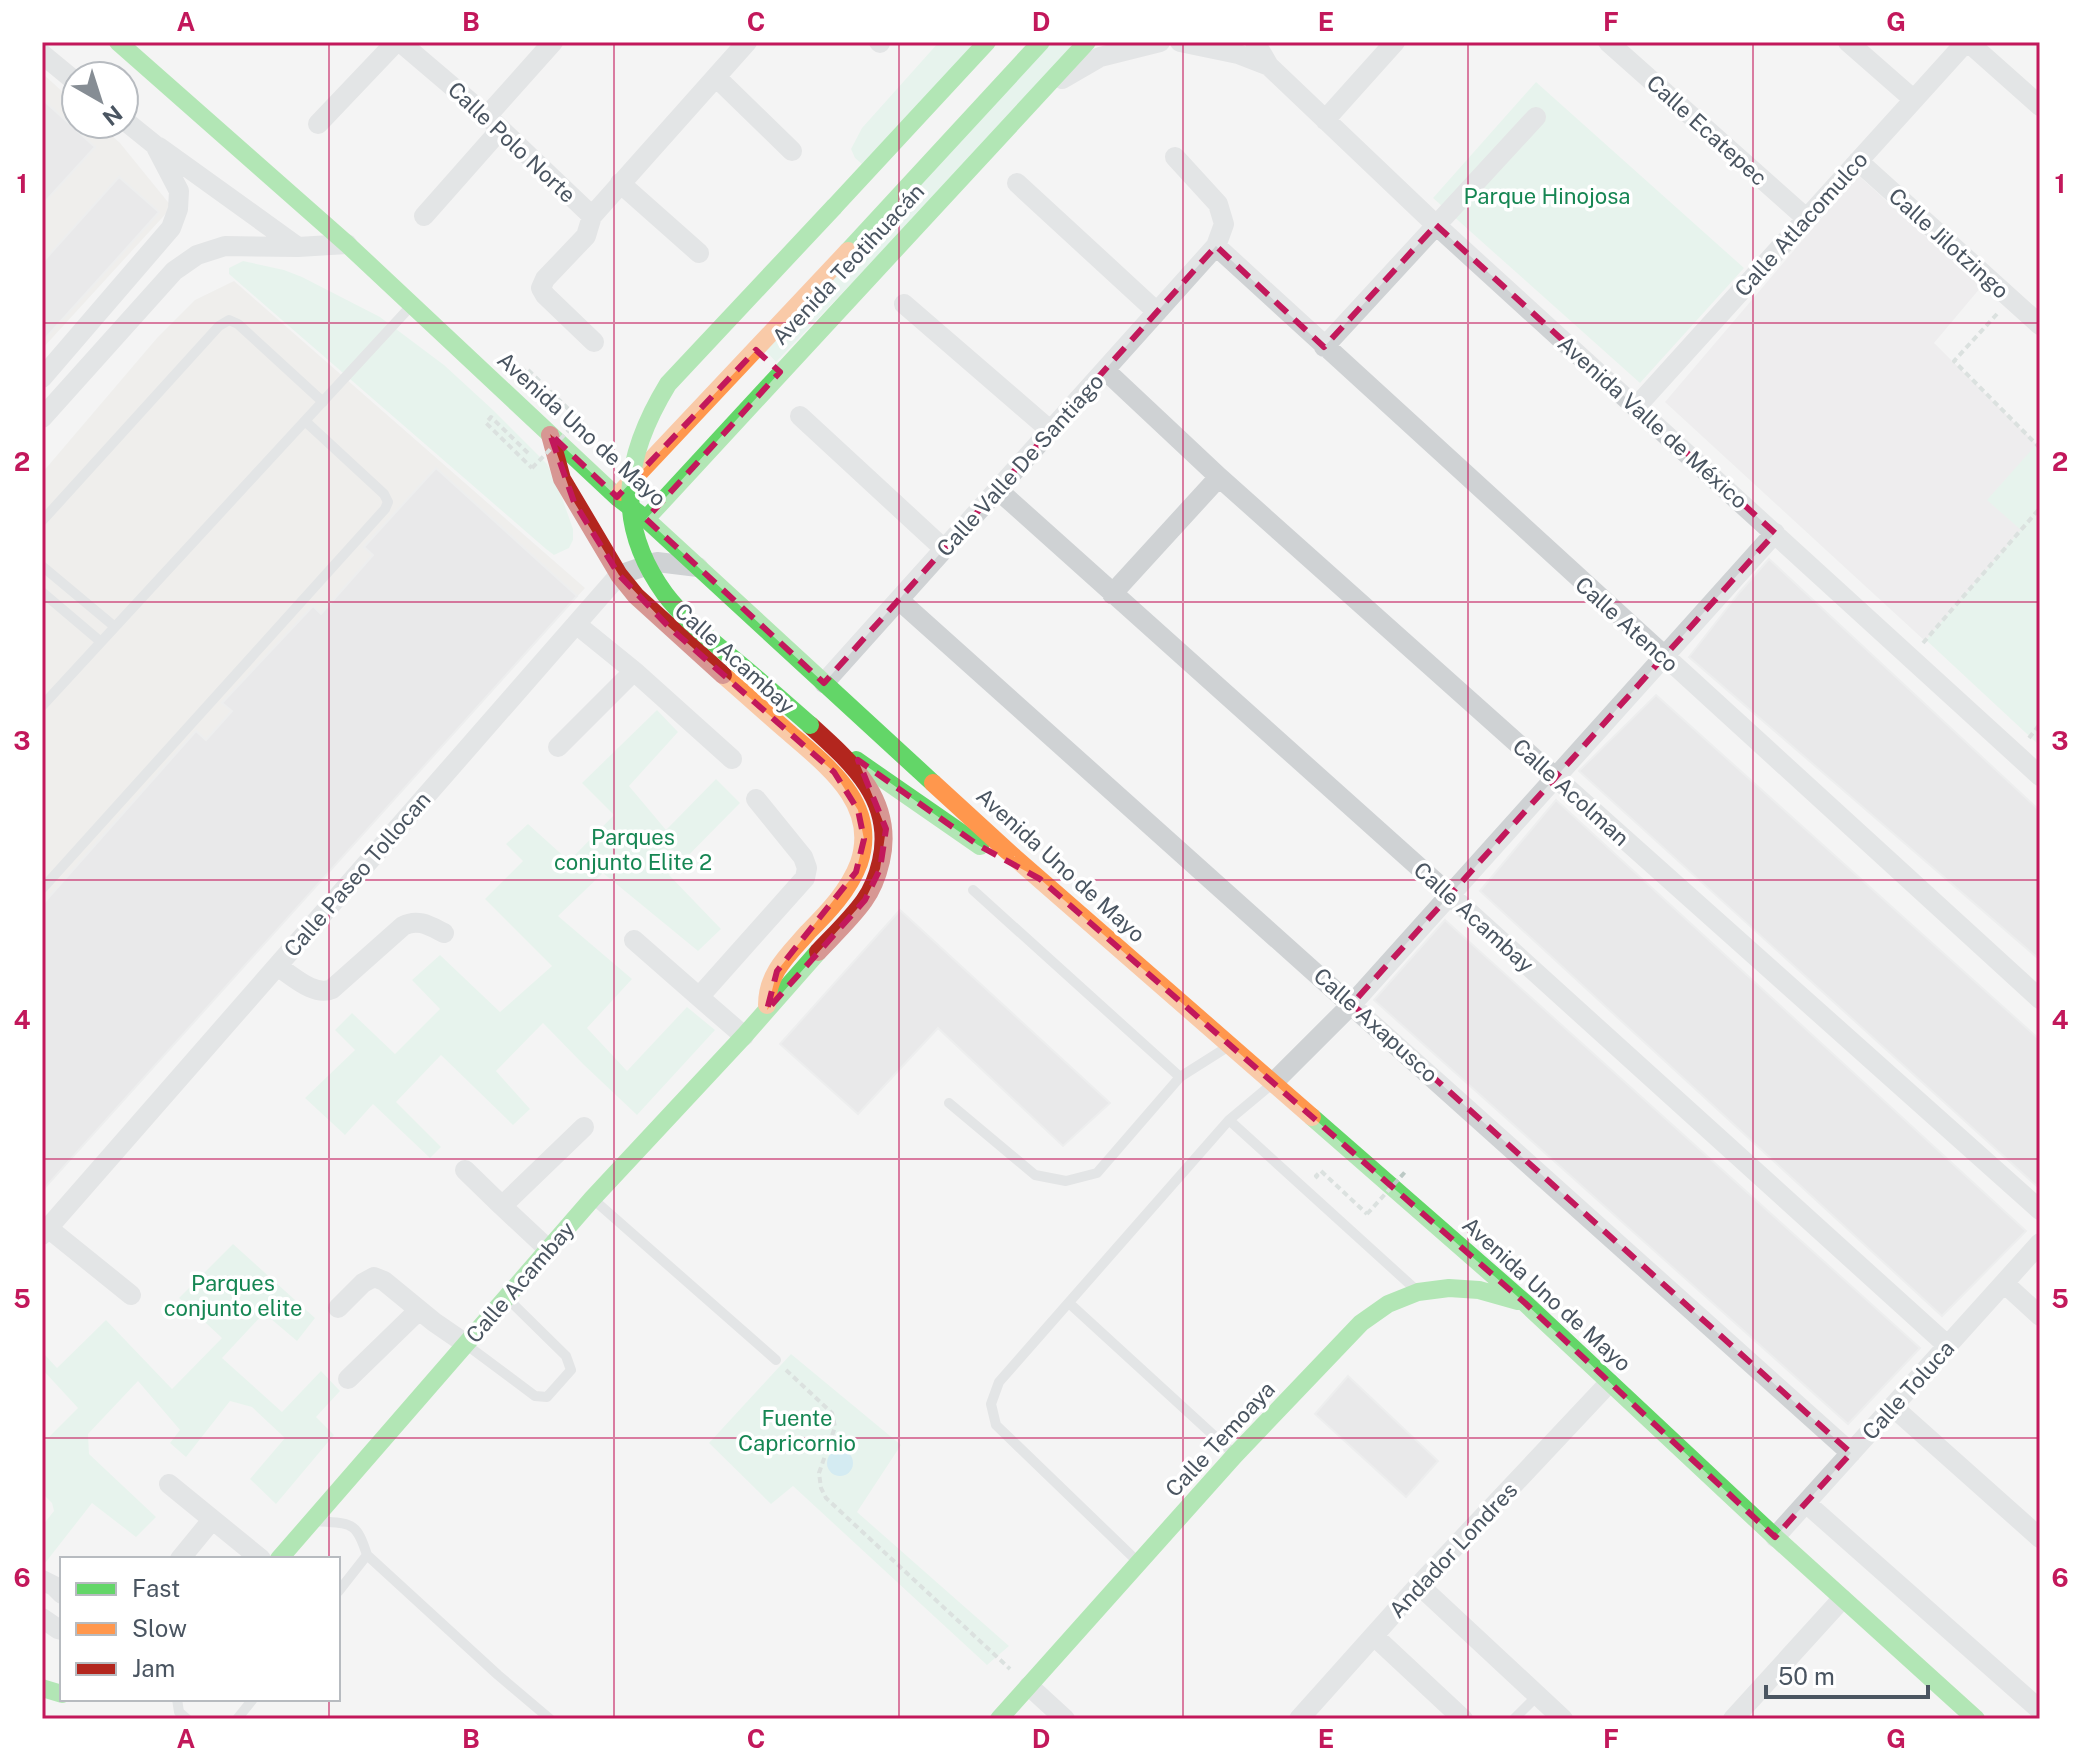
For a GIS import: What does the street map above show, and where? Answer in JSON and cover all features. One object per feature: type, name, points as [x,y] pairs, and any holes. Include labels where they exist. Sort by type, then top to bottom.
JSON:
[{"type":"main road","name":"Calle Acambay","points":[[281,1557],[592,1199],[865,900],[880,869],[886,829],[863,778],[835,747],[692,623],[665,594],[644,561],[631,523],[630,480],[633,458],[643,428],[668,384],[987,42]]},
{"type":"main road","name":"Avenida Teotihuacán","points":[[617,497],[1041,42]]},
{"type":"main road","name":"Avenida Teotihuacán","points":[[646,519],[1087,42]]},
{"type":"main road","name":"Avenida Uno de Mayo","points":[[121,43],[347,244],[617,497],[646,519],[1040,879],[1525,1303],[1842,1599],[1976,1719]]},
{"type":"main road","points":[[756,350],[780,372]]},
{"type":"main road","name":"Calle Acambay","points":[[550,434],[562,479],[619,575],[669,627],[834,772],[858,810],[864,839],[856,872],[843,894],[777,971],[768,988],[767,1010]]},
{"type":"main road","points":[[835,747],[978,845],[1040,879]]},
{"type":"main road","name":"Calle Temoaya","points":[[999,1719],[1235,1455],[1361,1323],[1388,1304],[1418,1292],[1449,1288],[1479,1290],[1525,1303]]},
{"type":"street","name":"Calle Polo Norte","points":[[398,42],[494,123],[592,216],[747,42]]},
{"type":"street","points":[[318,124],[398,42]]},
{"type":"street","points":[[424,216],[553,42]]},
{"type":"street","points":[[1041,91],[1100,57],[1160,42]]},
{"type":"street","name":"Avenida Valle de México","points":[[1180,42],[1238,54],[1269,66]]},
{"type":"street","name":"Avenida Valle de México","points":[[1255,42],[1269,66],[1436,225],[2040,776]]},
{"type":"street","points":[[1325,120],[1395,42]]},
{"type":"street","name":"Calle Ecatepec","points":[[1608,42],[1806,218]]},
{"type":"street","points":[[1848,42],[1913,99]]},
{"type":"street","points":[[1967,42],[2040,106]]},
{"type":"street","name":"Calle Atlacomulco","points":[[1636,407],[1967,42]]},
{"type":"street","points":[[42,54],[60,69]]},
{"type":"street","points":[[716,77],[792,151]]},
{"type":"street","points":[[1324,347],[1536,117]]},
{"type":"street","points":[[140,133],[298,247]]},
{"type":"street","points":[[44,371],[171,228],[178,209],[179,191],[155,145]]},
{"type":"street","points":[[1175,157],[1218,204],[1224,224],[1216,246]]},
{"type":"street","name":"Calle Jilotzingo","points":[[1858,161],[2040,325]]},
{"type":"street","points":[[620,183],[699,253]]},
{"type":"street","points":[[1017,183],[1157,312]]},
{"type":"street","points":[[592,216],[586,236],[545,279],[541,288],[594,342]]},
{"type":"street","points":[[42,418],[174,271],[197,255],[225,246],[347,244]]},
{"type":"street","name":"Calle Valle De Santiago","points":[[824,683],[1216,246]]},
{"type":"street","name":"Calle Atenco","points":[[1216,246],[2040,999]]},
{"type":"street","points":[[904,304],[1051,431]]},
{"type":"street","name":"Calle Acolman","points":[[1105,370],[1219,477],[2040,1210]]},
{"type":"street","points":[[800,416],[944,549]]},
{"type":"street","points":[[1112,594],[1219,477]]},
{"type":"street","name":"Calle Acambay","points":[[998,490],[1948,1346]]},
{"type":"street","points":[[1273,1083],[1352,1004],[1775,533]]},
{"type":"street","name":"Calle Paseo Tollocan","points":[[45,1231],[619,575],[657,562],[698,567]]},
{"type":"street","name":"Calle Axapusco","points":[[899,600],[1851,1453]]},
{"type":"street","points":[[576,624],[634,671],[732,759]]},
{"type":"street","points":[[558,747],[634,671]]},
{"type":"street","points":[[699,997],[805,878],[807,868],[803,857],[756,799]]},
{"type":"street","points":[[277,966],[315,990],[324,992],[332,989],[411,921],[444,933]]},
{"type":"street","points":[[634,940],[744,1036]]},
{"type":"street","points":[[502,1206],[584,1127]]},
{"type":"street","points":[[465,1170],[548,1249]]},
{"type":"street","points":[[45,1231],[131,1295]]},
{"type":"street","name":"Calle Toluca","points":[[1775,1537],[2040,1243]]},
{"type":"street","points":[[338,1308],[363,1283],[374,1277],[384,1281],[466,1344]]},
{"type":"street","points":[[2004,1283],[2040,1316]]},
{"type":"street","points":[[348,1379],[419,1310]]},
{"type":"street","name":"Andador Londres","points":[[1299,1719],[1419,1585],[1609,1383]]},
{"type":"street","points":[[1893,1407],[2040,1538]]},
{"type":"street","points":[[169,1484],[258,1557]]},
{"type":"street","points":[[1806,1503],[2040,1710]]},
{"type":"street","points":[[182,1557],[212,1520]]},
{"type":"street","points":[[42,1580],[60,1592]]},
{"type":"street","points":[[1419,1585],[1563,1719]]},
{"type":"street","points":[[1733,1719],[1842,1599]]},
{"type":"street","points":[[42,1618],[60,1630]]},
{"type":"street","points":[[1374,1636],[1463,1719]]},
{"type":"street","points":[[1029,1686],[1065,1719]]},
{"type":"lane","points":[[42,706],[412,306]]},
{"type":"lane","points":[[42,521],[219,326],[229,320],[238,324],[323,402]]},
{"type":"lane","points":[[44,371],[68,388]]},
{"type":"lane","points":[[42,889],[385,509],[388,502],[384,494],[305,421]]},
{"type":"lane","points":[[42,566],[115,627]]},
{"type":"lane","points":[[42,592],[101,642]]},
{"type":"lane","points":[[973,890],[1180,1077]]},
{"type":"lane","points":[[949,1103],[1035,1175],[1066,1181],[1097,1173],[1180,1077],[1230,1045]]},
{"type":"lane","points":[[1139,1563],[996,1425],[991,1404],[999,1382],[1229,1120],[1273,1083]]},
{"type":"lane","points":[[1229,1120],[1418,1292]]},
{"type":"lane","points":[[592,1199],[776,1360]]},
{"type":"lane","points":[[466,1344],[535,1396],[547,1397],[571,1370],[566,1356],[506,1298]]},
{"type":"lane","points":[[1069,1303],[1235,1455]]},
{"type":"lane","points":[[313,1520],[343,1523],[355,1528],[360,1533],[367,1555],[550,1719]]},
{"type":"lane","points":[[340,1589],[367,1555]]},
{"type":"lane","points":[[1514,1719],[1538,1695]]},
{"type":"lane","points":[[177,1701],[179,1712],[187,1719]]},
{"type":"lane","points":[[237,1719],[251,1701]]},
{"type":"path","points":[[2010,300],[1954,361],[2040,448]]},
{"type":"path","points":[[550,434],[530,454],[491,417],[486,423],[532,468],[572,427]]},
{"type":"path","points":[[1910,657],[2040,508]]},
{"type":"path","points":[[1340,1197],[1316,1176],[1321,1171],[1367,1214],[1406,1171]]},
{"type":"path","points":[[776,1360],[832,1413],[835,1427],[819,1473],[826,1498],[1029,1686]]},
{"type":"highlighted area","points":[[1436,225],[1775,533],[1352,1004],[1851,1453],[1775,1537],[1525,1303],[1040,879],[978,845],[858,760],[886,829],[880,869],[865,900],[767,1010],[777,971],[856,872],[864,839],[858,810],[834,772],[669,627],[619,575],[574,502],[550,434],[617,497],[756,350],[780,372],[646,519],[824,683],[1216,246],[1324,347]]},
{"type":"shaded area","points":[[42,73],[60,89],[60,140],[117,140],[172,207],[42,349]]},
{"type":"shaded area","points":[[1858,175],[1981,287],[1934,343],[2040,448],[2040,508],[1925,641],[1665,402]]},
{"type":"shaded area","points":[[234,281],[585,588],[42,1191],[42,473],[157,338],[195,300]]},
{"type":"green space","points":[[939,42],[976,42],[862,164],[851,149],[862,128]]},
{"type":"green space","points":[[1046,42],[1083,42],[776,362],[765,350]]},
{"type":"green space","name":"Parque Hinojosa","points":[[1536,82],[1744,268],[1640,383],[1433,198]]},
{"type":"green space","points":[[243,261],[302,277],[380,317],[444,365],[547,464],[573,529],[569,548],[554,555],[546,549],[229,274],[229,268]]},
{"type":"green space","points":[[2035,446],[2040,451],[2040,746],[1926,640],[2021,530],[1987,500]]},
{"type":"green space","name":"Parques conjunto Elite 2","points":[[657,710],[678,732],[629,786],[666,830],[716,779],[740,803],[669,875],[721,929],[698,951],[603,873],[558,916],[632,979],[587,1028],[627,1071],[687,1007],[715,1030],[637,1115],[543,1023],[496,1071],[530,1109],[513,1125],[441,1055],[396,1102],[441,1147],[430,1158],[373,1104],[345,1135],[305,1098],[355,1050],[335,1030],[352,1013],[395,1054],[440,1009],[412,980],[440,955],[500,1012],[552,966],[485,899],[523,861],[506,844],[528,824],[569,861],[614,815],[582,783]]},
{"type":"green space","name":"Parques conjunto elite","points":[[233,1244],[315,1318],[297,1341],[264,1313],[222,1358],[282,1412],[321,1371],[340,1391],[316,1417],[334,1435],[276,1504],[250,1479],[285,1438],[252,1407],[230,1401],[186,1457],[170,1443],[180,1430],[138,1381],[88,1434],[89,1454],[156,1517],[136,1537],[92,1503],[42,1567],[42,1526],[54,1511],[52,1503],[42,1493],[42,1444],[78,1408],[42,1369],[42,1357],[45,1355],[57,1368],[106,1320],[172,1389],[222,1338],[179,1298]]},
{"type":"green space","name":"Fuente Capricornio","points":[[791,1354],[901,1445],[857,1512],[1009,1646],[987,1665],[793,1486],[771,1504],[709,1443]]},
{"type":"water","points":[[840,1450],[849,1454],[853,1463],[849,1472],[840,1476],[831,1472],[827,1463],[831,1454]]},
{"type":"building","points":[[42,99],[60,115],[60,140],[87,140],[95,147],[42,205]]},
{"type":"building","points":[[119,177],[159,212],[42,342],[42,263]]},
{"type":"building","points":[[436,468],[577,596],[42,1191],[42,905],[196,731],[206,740],[232,711],[222,703],[313,606],[321,614],[373,555],[364,547]]},
{"type":"building","points":[[1769,559],[2040,811],[2040,960],[1689,657]]},
{"type":"building","points":[[1656,695],[2040,1040],[2040,1189],[1579,771]]},
{"type":"building","points":[[1556,800],[2026,1231],[1942,1316],[1480,891]]},
{"type":"building","points":[[900,910],[1110,1103],[1063,1146],[938,1028],[858,1114],[780,1044]]},
{"type":"building","points":[[1445,920],[1920,1348],[1848,1424],[1374,1000]]},
{"type":"building","points":[[1348,1376],[1438,1461],[1406,1497],[1315,1414]]},
{"type":"traffic: fast","points":[[118,42],[347,244],[617,497],[646,519],[933,783]]},
{"type":"traffic: fast","points":[[834,207],[987,42]]},
{"type":"traffic: fast","points":[[848,251],[1041,42]]},
{"type":"traffic: fast","points":[[646,519],[1087,42]]},
{"type":"traffic: fast","points":[[810,725],[696,627],[665,594],[648,567],[637,541],[631,515],[630,489],[642,437],[668,384],[834,207]]},
{"type":"traffic: fast","points":[[856,760],[980,846]]},
{"type":"traffic: fast","points":[[281,1557],[592,1199],[818,952]]},
{"type":"traffic: fast","points":[[1312,1117],[1525,1303],[1775,1537],[1976,1719]]},
{"type":"traffic: fast","points":[[999,1719],[1235,1455],[1361,1323],[1388,1304],[1418,1292],[1449,1288],[1479,1290],[1518,1301]]},
{"type":"traffic: fast","points":[[42,1688],[60,1693]]},
{"type":"traffic: slow","points":[[621,492],[848,251]]},
{"type":"traffic: slow","points":[[723,675],[833,773],[846,788],[862,822],[863,842],[855,873],[837,900],[780,965],[771,983],[767,1005]]},
{"type":"traffic: slow","points":[[933,783],[1312,1117]]},
{"type":"traffic: jam","points":[[550,435],[562,479],[619,575],[636,596],[723,675]]},
{"type":"traffic: jam","points":[[810,725],[840,753],[866,784],[882,819],[884,839],[880,866],[867,897],[818,952]]}]
